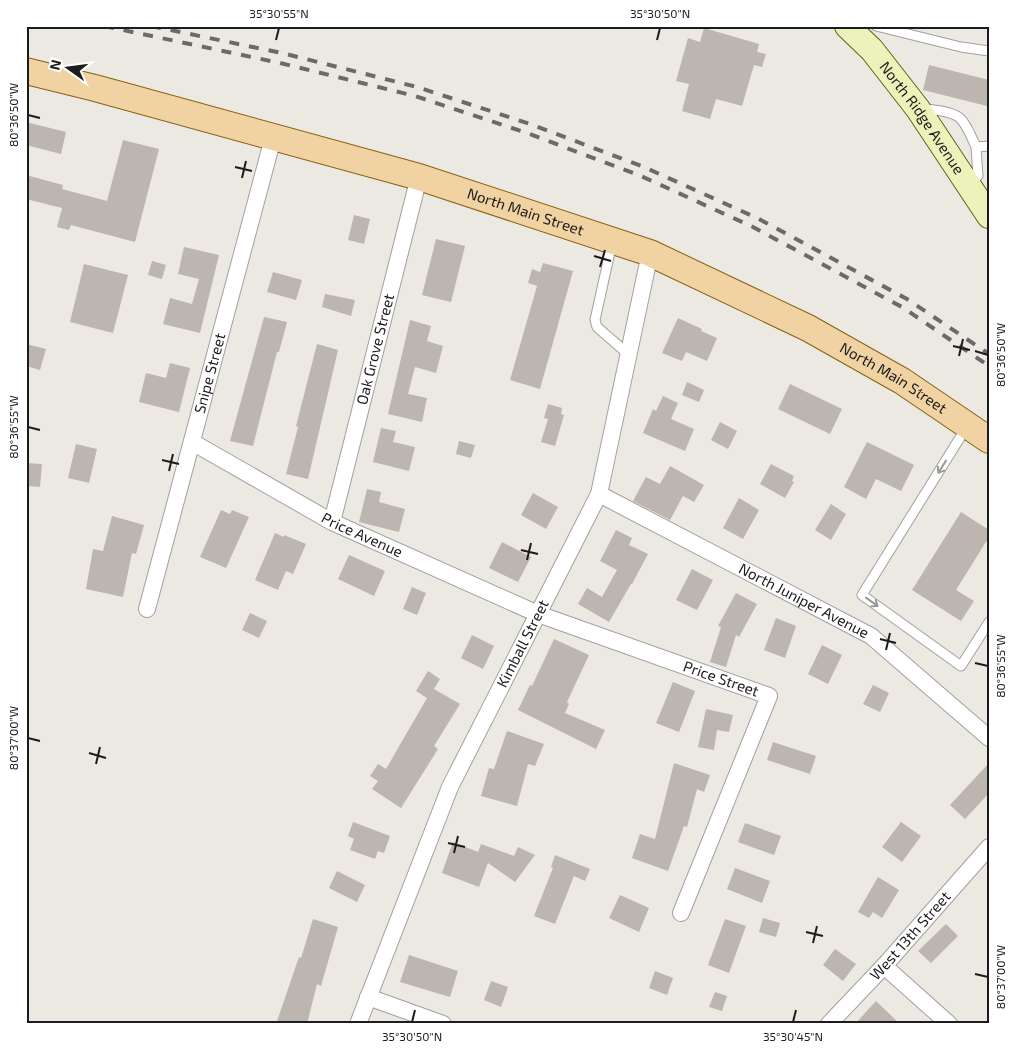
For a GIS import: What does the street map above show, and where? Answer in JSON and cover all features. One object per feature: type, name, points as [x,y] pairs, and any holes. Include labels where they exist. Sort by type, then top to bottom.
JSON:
[{"type":"main road","name":"North Main Street","points":[[26,71],[96,88],[420,177],[650,253],[808,328],[902,381],[989,440]]},
{"type":"street","name":"North Ridge Avenue","points":[[847,26],[872,50],[972,178],[989,216]]},
{"type":"street","name":"Snipe Street","points":[[147,609],[273,138]]},
{"type":"street","name":"Oak Grove Street","points":[[332,522],[420,177]]},
{"type":"street","name":"Kimball Street","points":[[358,1024],[450,788],[599,494],[650,253]]},
{"type":"street","name":"Price Avenue","points":[[192,442],[332,522],[538,614]]},
{"type":"street","name":"North Juniper Avenue","points":[[599,494],[871,636],[989,738]]},
{"type":"street","name":"Price Street","points":[[538,614],[769,696],[681,913]]},
{"type":"street","name":"West 13th Street","points":[[829,1024],[884,966],[989,847]]},
{"type":"street","points":[[884,966],[950,1024]]},
{"type":"street","points":[[368,997],[443,1024]]},
{"type":"lane","points":[[876,26],[961,47],[989,51]]},
{"type":"lane","points":[[918,109],[935,109],[960,118],[976,147],[972,178],[989,175]]},
{"type":"lane","points":[[976,147],[989,146]]},
{"type":"lane","points":[[613,241],[595,320],[597,326],[628,354]]},
{"type":"lane","points":[[968,425],[862,595],[961,666],[989,622]]},
{"type":"building","points":[[704,28],[759,44],[757,52],[766,54],[762,67],[754,65],[742,106],[716,99],[710,119],[682,111],[689,84],[676,81],[688,38],[700,42]]},
{"type":"building","points":[[929,65],[989,80],[989,100],[987,106],[923,90]]},
{"type":"building","points":[[26,122],[66,132],[61,154],[26,145]]},
{"type":"building","points":[[123,140],[159,149],[135,242],[71,225],[69,230],[57,227],[62,208],[26,199],[26,175],[63,185],[62,189],[107,201]]},
{"type":"building","points":[[354,215],[370,219],[364,244],[348,240]]},
{"type":"building","points":[[436,239],[465,246],[451,302],[422,295]]},
{"type":"building","points":[[184,247],[219,255],[200,333],[163,324],[170,298],[192,304],[199,279],[178,274]]},
{"type":"building","points":[[152,261],[166,265],[162,279],[148,275]]},
{"type":"building","points":[[543,263],[573,271],[540,389],[510,380],[537,286],[528,283],[532,269],[540,272]]},
{"type":"building","points":[[84,264],[128,275],[113,333],[70,322]]},
{"type":"building","points":[[273,272],[302,280],[296,300],[267,292]]},
{"type":"building","points":[[325,294],[355,300],[351,316],[322,307]]},
{"type":"building","points":[[264,317],[287,322],[279,352],[277,352],[253,446],[230,441]]},
{"type":"building","points":[[678,318],[717,338],[707,361],[686,352],[682,361],[662,353]]},
{"type":"building","points":[[410,320],[431,326],[427,341],[443,346],[436,373],[415,367],[408,394],[427,398],[422,422],[388,414]]},
{"type":"building","points":[[26,344],[46,349],[40,370],[26,366]]},
{"type":"building","points":[[317,344],[338,350],[308,479],[286,474]]},
{"type":"building","points":[[170,363],[190,368],[179,412],[139,402],[146,373],[166,378]]},
{"type":"building","points":[[687,382],[704,390],[699,402],[682,395]]},
{"type":"building","points":[[790,384],[842,409],[830,434],[778,409]]},
{"type":"building","points":[[663,396],[678,403],[671,419],[694,429],[685,451],[643,433],[653,409],[656,411]]},
{"type":"building","points":[[548,404],[562,408],[561,414],[564,415],[555,446],[541,442],[548,419],[544,418]]},
{"type":"building","points":[[720,422],[737,431],[728,449],[711,440]]},
{"type":"building","points":[[381,428],[396,431],[393,442],[415,447],[409,471],[373,462]]},
{"type":"building","points":[[459,441],[475,445],[471,458],[456,454]]},
{"type":"building","points":[[867,442],[914,465],[901,491],[876,479],[866,499],[844,487]]},
{"type":"building","points":[[76,444],[97,449],[89,483],[68,478]]},
{"type":"building","points":[[26,463],[42,464],[40,487],[26,486]]},
{"type":"building","points":[[771,464],[794,476],[792,481],[794,482],[785,498],[760,484]]},
{"type":"building","points":[[670,466],[704,485],[694,502],[683,496],[670,520],[633,501],[646,477],[660,484]]},
{"type":"building","points":[[367,489],[381,492],[379,502],[405,509],[399,532],[359,522]]},
{"type":"building","points":[[533,493],[558,507],[546,529],[521,515]]},
{"type":"building","points":[[739,498],[759,510],[743,539],[723,528]]},
{"type":"building","points":[[831,504],[846,514],[831,540],[815,530]]},
{"type":"building","points":[[221,510],[230,514],[232,510],[249,517],[226,568],[200,557]]},
{"type":"building","points":[[961,512],[989,530],[989,537],[956,590],[974,601],[961,621],[912,590]]},
{"type":"building","points":[[112,516],[144,525],[136,554],[132,553],[123,597],[86,589],[93,549],[103,551]]},
{"type":"building","points":[[616,530],[632,538],[629,545],[648,554],[609,622],[578,604],[587,588],[602,597],[617,570],[600,561]]},
{"type":"building","points":[[275,533],[306,544],[293,574],[286,571],[278,590],[255,580]]},
{"type":"building","points":[[502,542],[531,557],[518,582],[489,568]]},
{"type":"building","points":[[349,555],[385,571],[374,596],[338,579]]},
{"type":"building","points":[[692,569],[713,580],[697,610],[676,600]]},
{"type":"building","points":[[412,587],[426,593],[417,615],[403,609]]},
{"type":"building","points":[[736,593],[757,604],[739,637],[736,635],[726,667],[710,662],[721,627],[718,626]]},
{"type":"building","points":[[250,613],[267,621],[259,638],[242,630]]},
{"type":"building","points":[[776,618],[796,626],[785,658],[764,650]]},
{"type":"building","points":[[472,635],[494,646],[483,669],[461,658]]},
{"type":"building","points":[[554,639],[589,655],[567,702],[569,704],[565,713],[605,730],[596,749],[518,710],[530,685],[532,686]]},
{"type":"building","points":[[822,645],[842,655],[828,684],[808,674]]},
{"type":"building","points":[[428,671],[440,679],[434,689],[460,704],[434,746],[438,749],[401,808],[372,789],[378,781],[370,776],[378,764],[386,769],[427,698],[416,691]]},
{"type":"building","points":[[673,682],[695,691],[679,732],[656,723]]},
{"type":"building","points":[[873,685],[889,693],[880,712],[863,704]]},
{"type":"building","points":[[706,709],[733,715],[729,732],[717,730],[714,750],[698,747]]},
{"type":"building","points":[[507,731],[544,744],[535,766],[528,764],[517,806],[481,796],[489,768],[494,769]]},
{"type":"building","points":[[773,742],[816,756],[810,774],[767,760]]},
{"type":"building","points":[[674,763],[710,775],[704,792],[697,789],[687,827],[684,826],[668,871],[632,858],[640,834],[655,839]]},
{"type":"building","points":[[989,763],[989,793],[965,819],[950,805]]},
{"type":"building","points":[[353,822],[390,836],[384,853],[378,851],[375,859],[350,850],[354,839],[348,836]]},
{"type":"building","points":[[901,822],[921,836],[902,862],[882,847]]},
{"type":"building","points":[[745,823],[781,836],[774,855],[738,842]]},
{"type":"building","points":[[453,842],[478,852],[481,844],[514,856],[518,847],[535,855],[515,882],[488,863],[479,887],[442,873]]},
{"type":"building","points":[[555,855],[590,869],[585,881],[574,876],[555,924],[534,916],[553,868],[551,867]]},
{"type":"building","points":[[735,868],[770,881],[762,903],[727,889]]},
{"type":"building","points":[[337,871],[365,885],[357,902],[329,888]]},
{"type":"building","points":[[878,877],[899,890],[882,918],[873,912],[869,918],[858,912]]},
{"type":"building","points":[[620,895],[649,908],[639,932],[609,918]]},
{"type":"building","points":[[763,918],[780,923],[776,937],[759,932]]},
{"type":"building","points":[[313,919],[338,927],[321,986],[317,984],[307,1024],[276,1024],[299,957],[301,958]]},
{"type":"building","points":[[725,919],[746,926],[729,973],[708,965]]},
{"type":"building","points":[[946,924],[958,936],[931,963],[918,951]]},
{"type":"building","points":[[835,949],[856,964],[843,981],[823,965]]},
{"type":"building","points":[[409,955],[458,971],[450,997],[400,982]]},
{"type":"building","points":[[655,971],[673,978],[667,995],[649,988]]},
{"type":"building","points":[[491,981],[508,987],[501,1007],[484,1000]]},
{"type":"building","points":[[715,992],[727,996],[722,1011],[709,1007]]},
{"type":"building","points":[[876,1001],[900,1024],[855,1024]]},
{"type":"railway","points":[[104,26],[280,63],[415,96],[527,133],[641,176],[753,227],[902,307],[989,366]]},
{"type":"railway","points":[[151,26],[282,53],[417,87],[530,124],[644,167],[757,218],[907,299],[989,354]]}]
